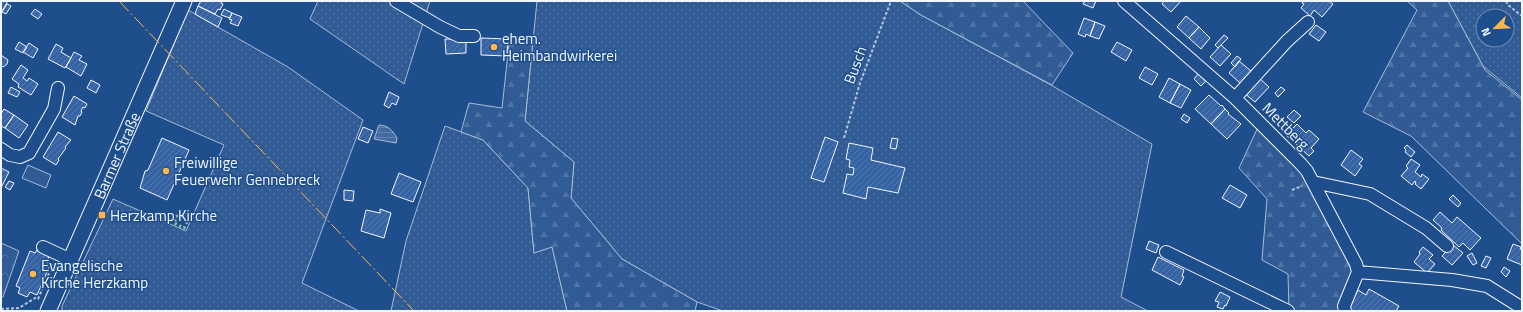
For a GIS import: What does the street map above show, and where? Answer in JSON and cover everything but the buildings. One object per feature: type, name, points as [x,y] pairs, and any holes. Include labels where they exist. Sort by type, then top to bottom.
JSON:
[{"type":"main road","name":"Barmer Straße","points":[[50,310],[184,1]]},
{"type":"street","points":[[396,1],[440,27],[459,36],[474,36]]},
{"type":"street","name":"Mettberg","points":[[1124,1],[1235,98],[1301,164],[1356,264],[1358,272]]},
{"type":"street","points":[[1235,98],[1287,41],[1308,22]]},
{"type":"street","points":[[1,149],[10,155],[20,157],[29,153],[54,109],[58,88]]},
{"type":"street","points":[[1312,182],[1370,194],[1426,228],[1447,246]]},
{"type":"street","points":[[43,247],[71,260]]},
{"type":"street","points":[[1166,252],[1288,311]]},
{"type":"street","points":[[1345,311],[1344,306],[1358,272],[1452,280],[1486,286],[1522,308]]},
{"type":"path","name":"Busch","points":[[844,138],[860,82],[891,1]]},
{"type":"path","points":[[1506,1],[1508,5],[1522,16]]},
{"type":"path","points":[[1,309],[19,308],[35,298],[38,299],[57,253]]},
{"type":"green space","points":[[318,1],[430,1],[404,84],[310,19]]},
{"type":"green space","points":[[537,1],[900,1],[921,15],[1051,85],[1152,144],[1121,297],[1148,311],[723,311],[697,302],[622,259],[571,198],[574,162],[525,121]]},
{"type":"green space","points":[[900,1],[1023,1],[1073,53],[1052,85],[921,15]]},
{"type":"green space","points":[[1407,1],[1448,1],[1485,70],[1522,100],[1522,244],[1411,136],[1363,112],[1417,10]]},
{"type":"green space","points":[[1448,1],[1522,1],[1522,98],[1483,66]]},
{"type":"green space","points":[[188,10],[288,67],[363,120],[302,283],[359,311],[62,311],[62,306],[113,199],[186,231],[224,145],[146,111]]},
{"type":"green space","points":[[510,35],[533,40],[525,121],[574,162],[571,198],[622,259],[697,302],[695,311],[567,311],[552,247],[534,253],[528,188],[483,140],[461,132],[469,103],[502,108]]},
{"type":"green space","points":[[445,126],[483,140],[528,188],[534,253],[552,246],[567,311],[391,311],[406,241]]},
{"type":"green space","points":[[1258,127],[1303,170],[1355,273],[1341,311],[1289,311],[1288,274],[1262,260],[1267,199],[1239,168]]},
{"type":"green space","points":[[1,243],[19,251],[3,297],[1,297]]},
{"type":"shaded area","points":[[379,125],[388,127],[392,131],[397,138],[396,143],[374,139]]},
{"type":"shaded area","points":[[28,165],[51,175],[46,188],[22,178]]},
{"type":"hedge","points":[[178,217],[177,216],[174,223],[184,228],[191,214],[185,211],[182,218]]},
{"type":"power","points":[[119,1],[414,311]]},
{"type":"place","name":"ehem. Heimbandwirkerei","points":[[494,47]]},
{"type":"place","name":"Freiwillige Feuerwehr Gennebreck","points":[[166,171]]},
{"type":"place","name":"Herzkamp Kirche","points":[[102,215]]},
{"type":"place","name":"Evangelische Kirche Herzkamp","points":[[33,274]]}]
